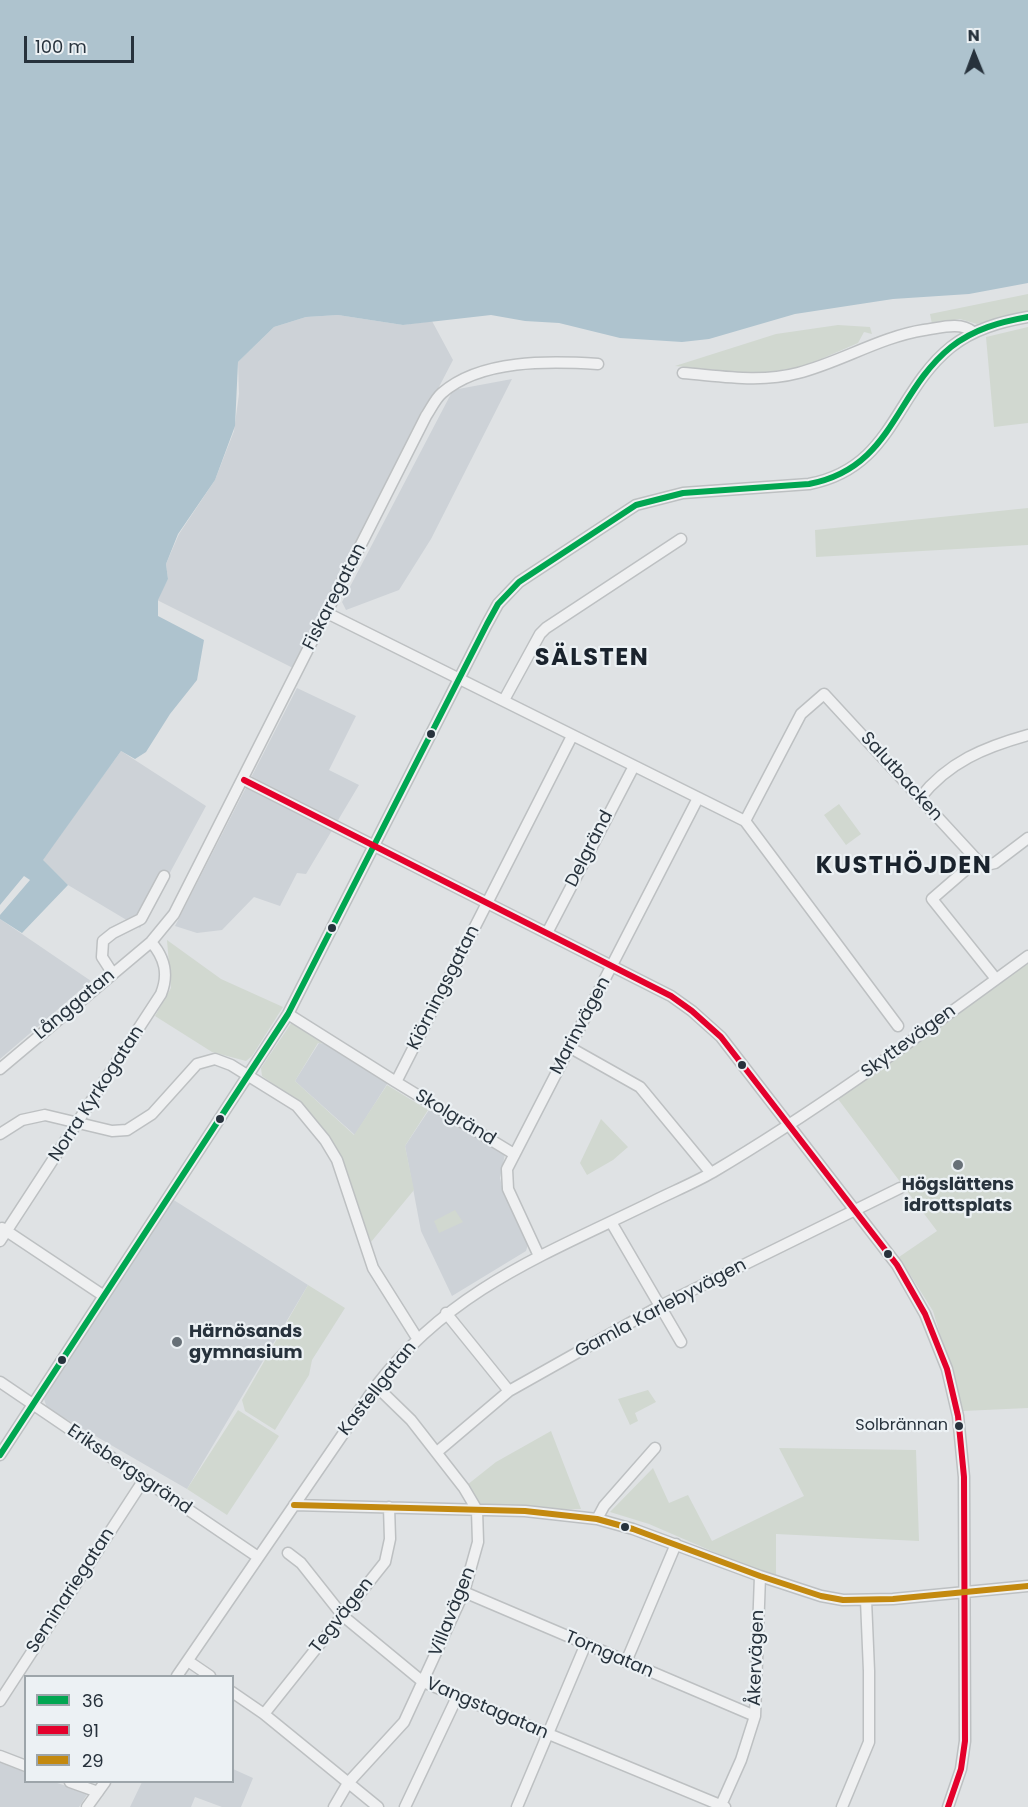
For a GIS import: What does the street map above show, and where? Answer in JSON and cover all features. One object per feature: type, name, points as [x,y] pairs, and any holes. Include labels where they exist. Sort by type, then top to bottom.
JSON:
[{"type":"street","points":[[0,1455],[288,1014],[498,604],[537,568],[620,514],[666,496],[809,484],[826,481],[856,467],[880,440],[928,370],[950,348],[973,332],[1001,322],[1028,317]]},
{"type":"street","points":[[683,373],[758,379],[784,376],[836,360],[899,335],[959,326],[973,332]]},
{"type":"street","name":"Fiskaregatan","points":[[151,942],[174,914],[244,780],[426,416],[440,395],[462,380],[499,369],[563,362],[598,364]]},
{"type":"street","points":[[504,700],[540,634],[546,628],[681,539]]},
{"type":"street","points":[[327,613],[745,822],[898,1026]]},
{"type":"street","name":"Salutbacken","points":[[745,822],[801,714],[825,694],[977,860]]},
{"type":"street","points":[[920,798],[940,776],[963,759],[979,750],[1028,735]]},
{"type":"street","name":"Kiörningsgatan","points":[[396,1081],[572,736]]},
{"type":"street","name":"Delgränd","points":[[548,933],[634,766]]},
{"type":"street","points":[[244,780],[670,996],[708,1024],[856,1210],[907,1281],[925,1314],[947,1369],[963,1454],[965,1741],[961,1769],[948,1807]]},
{"type":"street","name":"Marinvägen","points":[[539,1256],[506,1182],[507,1169],[698,798]]},
{"type":"street","points":[[996,979],[932,899],[977,860],[986,865],[995,863],[1028,838]]},
{"type":"street","points":[[113,974],[102,957],[103,941],[113,933],[141,919],[165,876]]},
{"type":"street","name":"Långgatan","points":[[0,1069],[151,942]]},
{"type":"street","name":"Norra Kyrkogatan","points":[[0,1241],[3,1229],[78,1123],[161,994],[166,981],[166,967],[160,952],[151,942]]},
{"type":"street","name":"Skyttevägen","points":[[788,1125],[1028,956]]},
{"type":"street","name":"Skolgränd","points":[[288,1014],[514,1154]]},
{"type":"street","points":[[569,1047],[640,1087],[711,1173]]},
{"type":"street","points":[[0,1134],[22,1120],[45,1116],[112,1131],[127,1130],[152,1114],[186,1074],[207,1060],[215,1059],[231,1065],[297,1106],[325,1140],[341,1171],[373,1268],[417,1338]]},
{"type":"street","name":"Kastellgatan","points":[[178,1675],[375,1386],[398,1356],[417,1338],[446,1313],[492,1281],[711,1173],[788,1125]]},
{"type":"street","name":"Gamla Karlebyvägen","points":[[437,1452],[509,1391],[660,1306],[900,1188]]},
{"type":"street","points":[[611,1222],[681,1342]]},
{"type":"street","points":[[3,1229],[104,1296]]},
{"type":"street","points":[[446,1313],[509,1391]]},
{"type":"street","name":"Eriksbergsgränd","points":[[0,1382],[258,1557]]},
{"type":"street","points":[[375,1386],[411,1420],[437,1452],[477,1510]]},
{"type":"street","points":[[597,1519],[604,1506],[655,1448]]},
{"type":"street","name":"Seminariegatan","points":[[1,1698],[143,1481]]},
{"type":"street","points":[[294,1505],[560,1513],[597,1519],[676,1544],[821,1596],[866,1600],[1028,1586]]},
{"type":"street","name":"Tegvägen","points":[[264,1714],[389,1553],[389,1507]]},
{"type":"street","name":"Villavägen","points":[[334,1807],[348,1783],[404,1722],[464,1592],[478,1542],[477,1510]]},
{"type":"street","points":[[626,1662],[676,1544]]},
{"type":"street","name":"Vangstagatan","points":[[288,1553],[301,1563],[342,1616],[423,1682],[723,1806]]},
{"type":"street","name":"Åkervägen","points":[[723,1806],[755,1716],[760,1576]]},
{"type":"street","name":"Torngatan","points":[[464,1592],[585,1646],[755,1716]]},
{"type":"street","points":[[842,1807],[869,1742],[866,1600]]},
{"type":"street","points":[[517,1807],[585,1646]]},
{"type":"street","points":[[188,1661],[207,1675]]},
{"type":"street","points":[[234,1693],[264,1714],[378,1807]]},
{"type":"street","points":[[405,1807],[457,1697]]},
{"type":"street","points":[[0,1756],[24,1765]]},
{"type":"street","points":[[73,1783],[98,1792]]},
{"type":"street","points":[[87,1807],[104,1783]]},
{"type":"shaded area","points":[[1028,294],[1028,312],[977,324],[960,319],[932,324],[930,314]]},
{"type":"shaded area","points":[[338,315],[403,325],[432,321],[453,360],[293,668],[157,600],[168,579],[166,564],[179,534],[215,480],[234,431],[239,394],[238,362],[274,327],[306,317]]},
{"type":"shaded area","points":[[838,325],[870,327],[872,334],[864,332],[858,343],[805,366],[758,374],[675,366],[776,334]]},
{"type":"shaded area","points":[[1028,327],[1028,423],[994,427],[986,337]]},
{"type":"shaded area","points":[[512,379],[431,539],[399,590],[346,610],[342,602],[453,390]]},
{"type":"shaded area","points":[[1028,508],[1028,545],[816,557],[815,530]]},
{"type":"shaded area","points":[[297,688],[356,716],[329,770],[359,785],[306,874],[297,873],[280,906],[254,897],[222,930],[197,933],[175,926]]},
{"type":"shaded area","points":[[121,751],[206,806],[140,928],[68,885],[42,860]]},
{"type":"shaded area","points":[[839,804],[861,834],[846,845],[824,815]]},
{"type":"shaded area","points":[[0,919],[91,981],[0,1059]]},
{"type":"shaded area","points":[[167,940],[221,979],[283,1007],[252,1056],[246,1061],[212,1052],[155,1016],[171,988]]},
{"type":"shaded area","name":"Högslättens idrottsplats","points":[[1028,962],[1028,1408],[963,1411],[933,1311],[899,1257],[937,1231],[838,1099]]},
{"type":"shaded area","points":[[292,1022],[329,1044],[318,1043],[295,1081],[354,1135],[387,1085],[428,1110],[405,1146],[414,1190],[371,1242],[344,1167],[334,1148],[307,1112],[262,1076],[261,1068]]},
{"type":"shaded area","points":[[319,1043],[329,1044],[389,1081],[355,1135],[295,1081]]},
{"type":"shaded area","points":[[429,1110],[505,1154],[500,1178],[504,1195],[529,1241],[526,1251],[452,1296],[421,1231],[405,1146]]},
{"type":"shaded area","points":[[601,1119],[628,1147],[613,1160],[587,1175],[580,1163]]},
{"type":"shaded area","name":"Härnösands gymnasium","points":[[169,1197],[308,1285],[187,1489],[47,1408],[44,1399]]},
{"type":"shaded area","points":[[455,1210],[463,1222],[439,1233],[434,1221]]},
{"type":"shaded area","points":[[308,1285],[345,1308],[312,1360],[309,1375],[275,1430],[245,1411],[242,1400]]},
{"type":"shaded area","points":[[648,1390],[656,1402],[635,1413],[638,1421],[630,1425],[618,1399]]},
{"type":"shaded area","points":[[238,1410],[279,1436],[227,1515],[187,1489]]},
{"type":"shaded area","points":[[551,1431],[581,1509],[536,1510],[488,1505],[482,1507],[467,1485],[496,1462]]},
{"type":"shaded area","points":[[779,1448],[916,1450],[919,1541],[776,1534],[776,1575],[767,1575],[649,1524],[610,1512],[653,1468],[669,1503],[688,1495],[712,1541],[804,1496]]},
{"type":"shaded area","points":[[0,1763],[24,1772],[24,1783],[57,1783],[88,1793],[79,1807],[0,1807]]},
{"type":"shaded area","points":[[234,1769],[253,1778],[241,1807],[222,1807],[195,1797],[191,1807],[130,1807],[142,1783],[234,1783]]},
{"type":"water","points":[[0,0],[1028,0],[1028,283],[969,294],[893,299],[795,314],[709,339],[682,342],[620,338],[559,323],[525,321],[491,315],[403,325],[338,315],[306,317],[274,327],[238,362],[235,426],[215,480],[178,534],[166,564],[168,579],[158,600],[158,616],[204,640],[197,680],[170,714],[146,752],[135,759],[121,751],[43,860],[68,885],[22,933],[0,919],[0,915],[30,880],[24,876],[0,905]]},
{"type":"transit line","name":"36","points":[[0,1455],[288,1014],[498,604],[519,582],[636,505],[683,493],[809,484],[837,475],[859,462],[876,446],[932,365],[951,347],[969,335],[988,327],[1028,317]]},
{"type":"transit line","name":"91","points":[[244,780],[671,996],[692,1011],[721,1037],[897,1265],[925,1314],[947,1369],[958,1416],[964,1477],[965,1741],[961,1769],[948,1807]]},
{"type":"transit line","name":"29","points":[[294,1505],[525,1511],[597,1519],[633,1529],[760,1576],[821,1596],[843,1600],[893,1599],[1028,1586]]},
{"type":"place","name":"Högslättens idrottsplats","points":[[958,1165]]},
{"type":"place","name":"Härnösands gymnasium","points":[[177,1342]]},
{"type":"place","name":"Solbrännan","points":[[959,1426]]},
{"type":"district","name":"SÄLSTEN","points":[[592,659]]},
{"type":"district","name":"KUSTHÖJDEN","points":[[904,867]]}]
